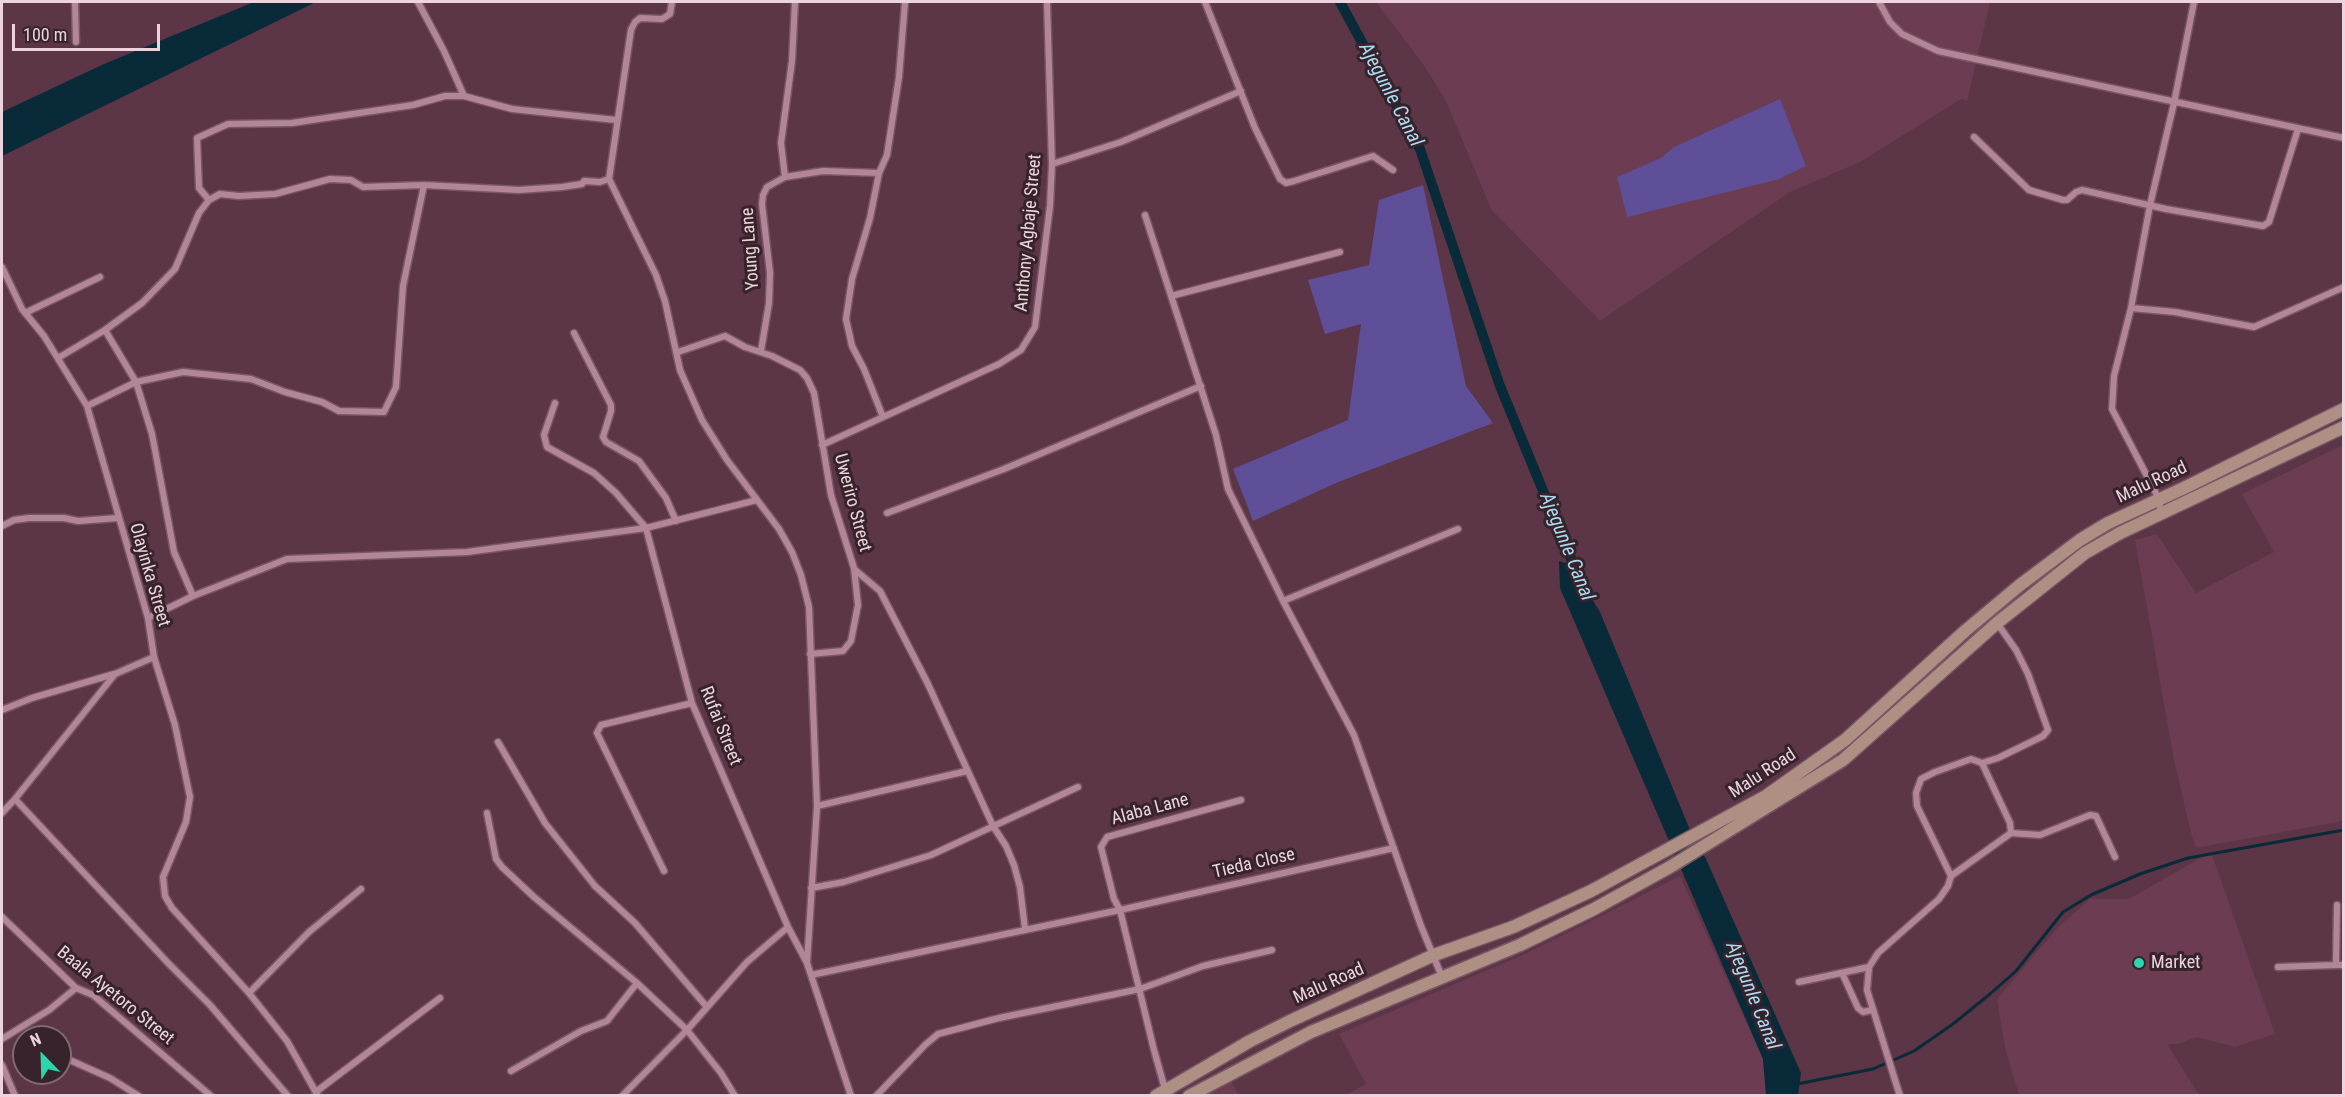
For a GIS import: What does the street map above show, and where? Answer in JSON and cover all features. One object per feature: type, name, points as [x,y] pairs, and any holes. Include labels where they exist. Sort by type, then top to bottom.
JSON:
[{"type":"main road","name":"Malu Road","points":[[1191,1094],[1311,1032],[1520,945],[1594,909],[1670,867],[1706,837],[1845,740],[2020,585],[2080,540],[2108,523],[2343,409]]},
{"type":"main road","name":"Malu Road","points":[[1161,1092],[1290,1021],[1434,955],[1513,927],[1591,891],[1663,853],[1706,837],[1843,760],[1997,623],[2085,553],[2120,533],[2343,427]]},
{"type":"main road","points":[[1946,649],[1957,660]]},
{"type":"main road","points":[[1187,1077],[1191,1094]]},
{"type":"street","points":[[75,2],[76,42]]},
{"type":"street","points":[[418,2],[444,51],[464,96]]},
{"type":"street","points":[[672,2],[670,14],[662,19],[640,18],[635,22],[616,120],[609,179],[656,275],[665,301],[686,388],[702,420],[727,460],[780,529],[801,575],[809,607],[817,806],[807,963],[851,1095]]},
{"type":"street","points":[[795,2],[792,61],[781,144],[781,160],[785,177],[823,171],[879,173]]},
{"type":"street","points":[[883,417],[852,346],[846,319],[852,279],[870,218],[879,173],[887,155],[899,77],[905,2]]},
{"type":"street","name":"Anthony Agbaje Street","points":[[822,445],[999,364],[1021,350],[1035,327],[1050,206],[1052,164],[1047,2]]},
{"type":"street","points":[[1204,2],[1280,179],[1286,183],[1367,157],[1377,158],[1393,170]]},
{"type":"street","points":[[1879,2],[1890,22],[1902,34],[1938,51],[2343,138]]},
{"type":"street","points":[[2161,515],[2159,499],[2112,409],[2114,376],[2131,308],[2150,205],[2174,103],[2194,2]]},
{"type":"street","points":[[1052,164],[1121,142],[1241,91]]},
{"type":"street","points":[[209,200],[199,188],[197,138],[228,124],[292,123],[413,105],[445,96],[464,96],[512,110],[616,120]]},
{"type":"street","points":[[1974,137],[2029,190],[2067,200],[2082,190],[2264,226],[2269,222],[2298,129]]},
{"type":"street","name":"Young Lane","points":[[760,351],[769,303],[770,273],[763,195],[767,187],[785,177]]},
{"type":"street","points":[[58,358],[105,330],[142,303],[175,269],[199,213],[209,200],[220,194],[239,196],[275,194],[330,179],[351,180],[363,187],[424,185],[519,190],[562,188],[582,184],[584,180],[600,182],[609,179]]},
{"type":"street","points":[[87,406],[136,382],[183,372],[251,379],[285,392],[322,402],[339,411],[384,412],[396,387],[403,286],[424,185]]},
{"type":"street","points":[[1145,215],[1216,435],[1228,489],[1283,601],[1354,735],[1421,926],[1442,977]]},
{"type":"street","points":[[1171,296],[1340,252]]},
{"type":"street","name":"Olayinka Street","points":[[2,267],[23,311],[58,358],[87,406],[148,618],[154,657],[175,725],[189,797],[186,822],[163,877],[165,896],[172,908],[249,993]]},
{"type":"street","points":[[23,311],[100,277]]},
{"type":"street","points":[[2131,308],[2175,312],[2254,327],[2343,288]]},
{"type":"street","points":[[105,330],[136,382],[152,434],[174,552],[193,596]]},
{"type":"street","points":[[574,333],[610,405],[611,411],[603,437],[606,442],[639,461],[666,498],[675,521]]},
{"type":"street","name":"Uweriro Street","points":[[678,352],[725,336],[800,370],[807,378],[814,393],[831,495],[854,568],[858,605],[851,641],[843,651],[810,654]]},
{"type":"street","points":[[887,513],[1004,469],[1201,386]]},
{"type":"street","points":[[555,403],[544,435],[547,447],[594,473],[616,493],[646,528]]},
{"type":"street","points":[[148,618],[193,596],[287,559],[467,552],[646,528],[757,500]]},
{"type":"street","points":[[2,526],[14,520],[29,518],[64,518],[78,521],[118,518]]},
{"type":"street","name":"Rufai Street","points":[[646,528],[692,703],[788,927],[807,963]]},
{"type":"street","points":[[1283,601],[1458,529]]},
{"type":"street","points":[[854,568],[880,591],[927,682],[993,826],[1006,846],[1014,865],[1025,929]]},
{"type":"street","points":[[1951,876],[1917,806],[1916,793],[1921,779],[1971,759],[1982,763],[1998,758],[2043,736],[2048,730],[2028,674],[2016,650],[1997,623]]},
{"type":"street","points":[[2,710],[32,698],[114,674],[154,657]]},
{"type":"street","points":[[2,813],[114,674]]},
{"type":"street","points":[[664,871],[597,733],[601,725],[692,703]]},
{"type":"street","points":[[498,742],[545,823],[559,841],[595,886],[635,923],[707,1007]]},
{"type":"street","points":[[1982,763],[2010,823],[2011,833]]},
{"type":"street","points":[[817,806],[967,771]]},
{"type":"street","points":[[811,888],[844,882],[931,855],[1078,787]]},
{"type":"street","points":[[15,799],[210,1005],[288,1095]]},
{"type":"street","name":"Alaba Lane","points":[[1120,910],[1114,899],[1102,856],[1101,847],[1107,837],[1241,800]]},
{"type":"street","points":[[486,813],[494,852],[502,867],[534,897],[637,983],[687,1030],[721,1072],[735,1095]]},
{"type":"street","points":[[1900,1095],[1884,1051],[1867,990],[1869,967],[1878,953],[1939,898],[1948,886],[1951,876],[2011,833],[2040,835],[2090,815],[2096,816],[2115,857]]},
{"type":"street","name":"Tieda Close","points":[[811,975],[1120,910],[1394,848]]},
{"type":"street","points":[[361,890],[309,932],[249,993],[287,1041],[318,1093],[440,998]]},
{"type":"street","points":[[2278,967],[2340,965],[2337,905]]},
{"type":"street","points":[[1120,910],[1140,989],[1161,1092]]},
{"type":"street","name":"Baala Ayetoro Street","points":[[2,917],[76,988],[93,995],[211,1095]]},
{"type":"street","points":[[622,1095],[687,1030],[747,962],[788,927]]},
{"type":"street","points":[[876,1095],[938,1034],[999,1018],[1140,989],[1203,966],[1272,950]]},
{"type":"street","points":[[1799,982],[1869,967]]},
{"type":"street","points":[[1842,973],[1858,1008],[1863,1012],[1872,1010]]},
{"type":"street","points":[[512,1071],[581,1031],[607,1021],[637,983]]},
{"type":"street","points":[[2,1039],[49,1010],[76,988]]},
{"type":"street","points":[[72,1061],[110,1078],[139,1095]]},
{"type":"street","points":[[2,1065],[15,1095]]},
{"type":"shaded area","points":[[1376,2],[1990,2],[1967,101],[1961,99],[1860,162],[1790,192],[1600,321],[1491,209],[1446,101],[1423,64]]},
{"type":"shaded area","points":[[1780,99],[1806,166],[1779,179],[1627,217],[1617,177],[1661,158],[1674,147]]},
{"type":"shaded area","points":[[1423,185],[1466,386],[1493,423],[1336,483],[1253,521],[1233,469],[1348,420],[1361,324],[1325,334],[1308,280],[1369,265],[1379,200]]},
{"type":"shaded area","points":[[2343,445],[2343,821],[2196,848],[2174,760],[2135,540],[2157,534],[2196,593],[2274,552],[2242,494]]},
{"type":"shaded area","name":"Market","points":[[2211,852],[2275,1034],[2235,1047],[2197,1037],[2178,1044],[2167,1044],[2199,1095],[2019,1095],[2005,1048],[1997,999],[2059,926],[2090,899],[2129,899]]},
{"type":"shaded area","points":[[1680,876],[1763,1059],[1766,1095],[1345,1095],[1366,1084],[1339,1034],[1525,954]]},
{"type":"shaded area","points":[[1230,1079],[1239,1095],[1194,1096]]},
{"type":"water","points":[[254,2],[316,2],[2,156],[2,112],[104,64]]},
{"type":"water","points":[[1559,561],[1571,565],[1600,612],[1690,830],[1706,859],[1801,1073],[1798,1095],[1766,1095],[1763,1059],[1560,588]]},
{"type":"waterway","name":"Ajegunle Canal","points":[[1340,2],[1420,149],[1500,386],[1585,593]]},
{"type":"waterway","points":[[1797,1084],[1873,1069],[1914,1051],[1953,1024],[1990,994],[2016,971],[2063,912],[2091,895],[2140,874],[2188,858],[2344,830]]},
{"type":"place","name":"Market","points":[[2139,963]]}]
